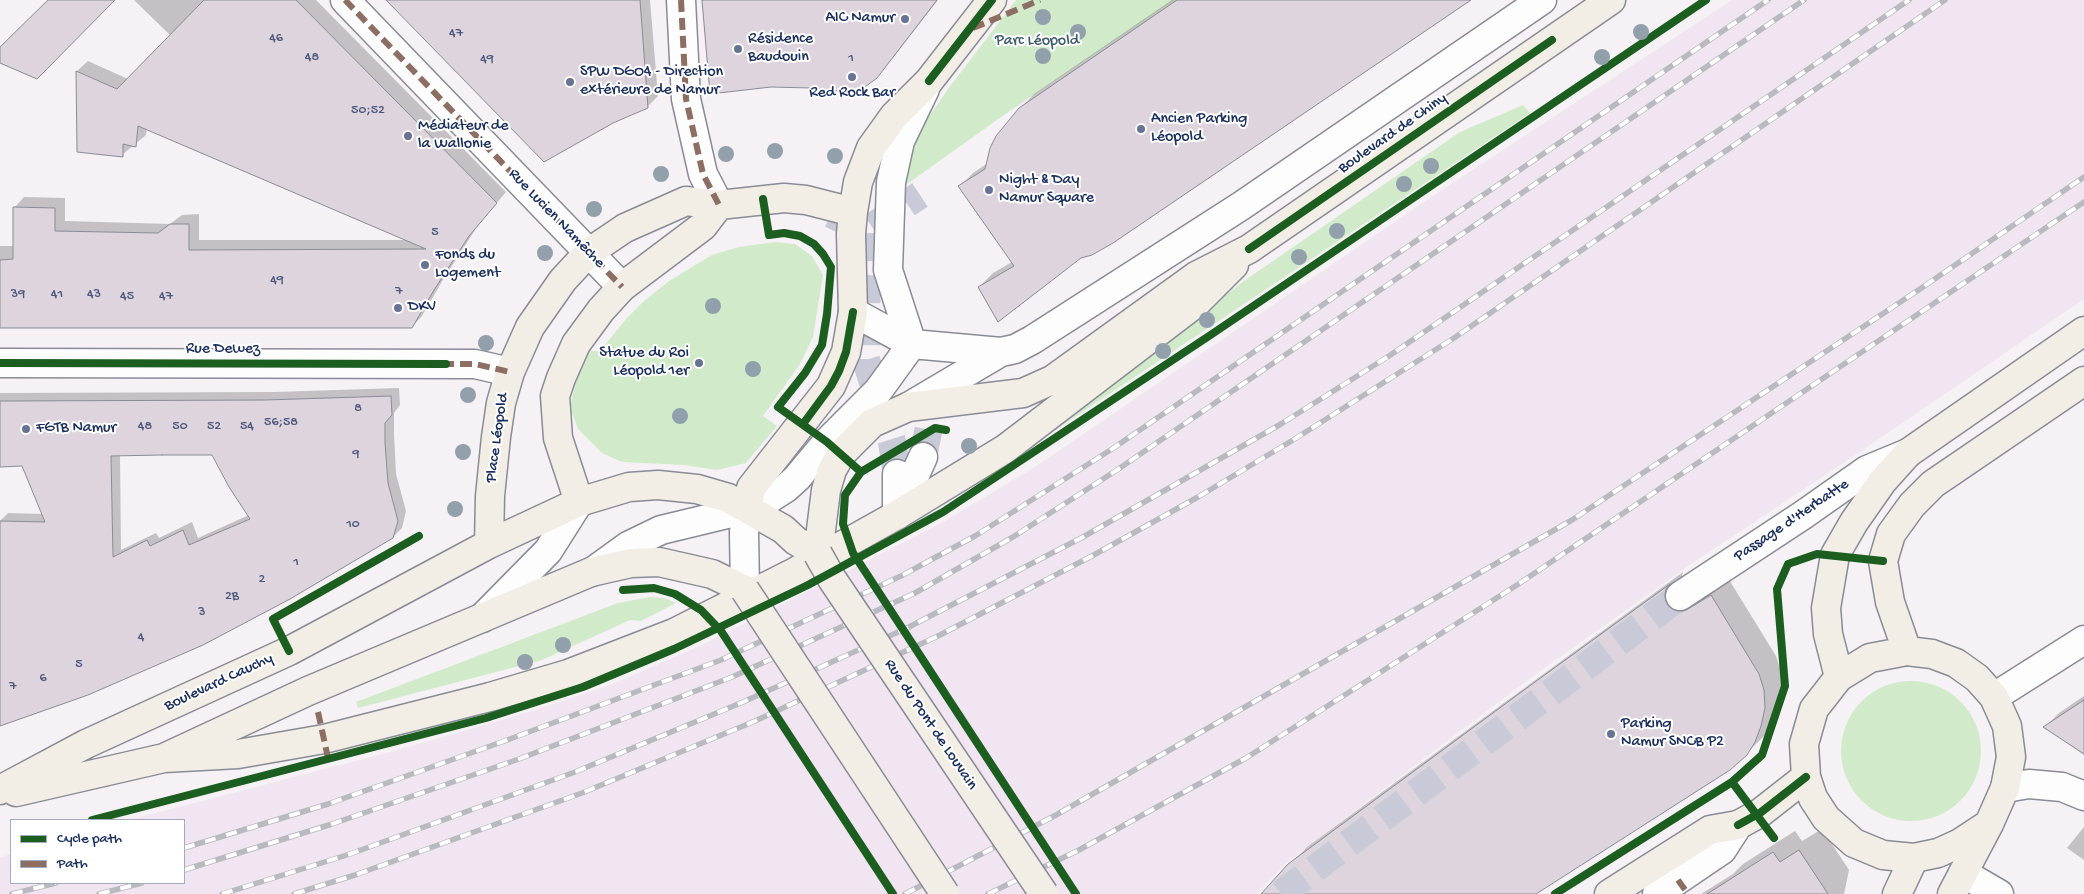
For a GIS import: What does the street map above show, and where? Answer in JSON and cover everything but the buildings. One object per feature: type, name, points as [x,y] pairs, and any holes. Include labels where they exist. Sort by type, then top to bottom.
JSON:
[{"type":"main road","points":[[748,509],[751,488],[831,386],[846,352],[853,312],[851,234],[858,182],[871,148],[894,116],[929,82],[992,0]]},
{"type":"main road","name":"Boulevard de Chiny","points":[[818,554],[826,490],[832,470],[841,454],[872,423],[908,407],[1023,394],[1052,380],[1196,276],[1249,249],[1611,0]]},
{"type":"main road","name":"Place Léopold","points":[[489,544],[490,496],[496,437],[501,403],[510,372],[530,327],[564,280],[588,253],[625,228],[686,201],[719,205],[784,198],[806,200],[854,212]]},
{"type":"main road","points":[[578,502],[558,438],[555,396],[560,378],[576,344],[601,310],[622,287],[703,226],[719,205]]},
{"type":"main road","points":[[0,796],[164,758],[238,754],[324,739],[490,697],[568,674],[674,633],[793,573],[897,515],[1005,449],[1196,303],[1249,249]]},
{"type":"main road","points":[[1839,677],[1828,634],[1826,608],[1834,555],[1882,482],[1908,453],[2084,331]]},
{"type":"main road","points":[[1907,651],[1890,602],[1883,561],[1891,534],[1912,505],[1933,484],[2084,382]]},
{"type":"main road","points":[[489,544],[578,502],[629,487],[658,485],[698,489],[728,498],[783,529],[796,541],[818,554]]},
{"type":"main road","name":"Boulevard Cauchy","points":[[0,790],[86,744],[267,662],[489,544]]},
{"type":"main road","name":"Rue du Pont de Louvain","points":[[818,554],[832,579],[1044,894]]},
{"type":"main road","points":[[164,758],[308,691],[591,572],[631,563],[659,562],[712,574],[745,590],[945,894]]},
{"type":"main road","points":[[1957,883],[1989,824],[2005,788],[2011,757],[2007,726],[1994,697],[1977,678],[1956,663],[1932,654],[1907,651],[1870,658],[1839,677],[1814,709],[1804,744],[1806,778],[1813,798],[1826,818],[1854,843],[1883,855],[1914,858],[1938,853],[1960,843],[1989,824]]},
{"type":"main road","points":[[1609,894],[1710,830],[1738,825],[1760,813],[1806,778]]},
{"type":"main road","points":[[1897,894],[1914,858]]},
{"type":"street","name":"Rue Lucien Namêche","points":[[345,0],[622,287]]},
{"type":"street","points":[[681,0],[686,99],[702,174],[719,205]]},
{"type":"street","points":[[853,312],[912,344],[1001,352],[1015,349],[1241,206],[1542,0]]},
{"type":"street","points":[[912,344],[888,270],[891,182],[894,159],[909,120],[929,82]]},
{"type":"street","points":[[854,212],[889,224]]},
{"type":"street","points":[[591,572],[628,546],[661,530],[748,509],[772,497],[797,478],[827,442],[878,391],[912,344]]},
{"type":"street","points":[[908,407],[1001,352]]},
{"type":"street","name":"Rue Dewez","points":[[0,363],[475,364],[510,372]]},
{"type":"street","name":"Passage d'Herbatte","points":[[1680,596],[1803,515],[1866,470],[1908,453]]},
{"type":"street","points":[[897,515],[923,457]]},
{"type":"street","points":[[897,474],[897,515]]},
{"type":"street","points":[[482,618],[548,551],[578,502]]},
{"type":"street","points":[[745,590],[744,532],[748,509]]},
{"type":"street","points":[[1994,697],[2083,641]]},
{"type":"street","points":[[2005,788],[2029,784],[2062,787],[2084,796]]},
{"type":"street","points":[[1674,889],[1722,850],[1738,825]]},
{"type":"street","points":[[1957,883],[1999,894]]},
{"type":"shaded area","points":[[1732,0],[2084,0],[2084,299],[1851,458],[1691,564],[1532,677],[1286,863],[1257,894],[0,894],[0,858],[10,854],[10,884],[185,884],[185,819],[133,819],[394,751],[529,712],[613,684],[702,645],[945,521],[1038,465],[1433,196]]},
{"type":"green space","name":"Parc Léopold","points":[[1016,0],[1174,0],[1001,117],[903,187],[903,170],[921,128],[948,89]]},
{"type":"green space","points":[[1523,105],[1530,113],[1051,433],[1048,429],[1244,281],[1460,132]]},
{"type":"green space","points":[[775,242],[795,244],[812,256],[823,275],[813,337],[800,364],[763,416],[777,426],[746,463],[717,470],[684,465],[622,462],[602,453],[578,429],[570,408],[578,370],[588,351],[600,351],[627,318],[644,301],[669,281],[712,255],[739,247]]},
{"type":"green space","points":[[650,597],[664,598],[676,603],[641,621],[630,620],[542,660],[358,708],[356,702],[618,603]]},
{"type":"green space","points":[[1911,681],[1938,687],[1950,693],[1960,702],[1969,712],[1975,724],[1981,751],[1975,778],[1969,790],[1960,800],[1950,809],[1938,815],[1911,821],[1884,815],[1872,809],[1862,800],[1853,790],[1847,778],[1841,751],[1847,724],[1853,712],[1862,702],[1872,693],[1884,687]]},
{"type":"tunnel","points":[[872,227],[920,195]]},
{"type":"tunnel","points":[[831,214],[867,231],[866,360],[892,442],[897,474]]},
{"type":"tunnel","points":[[923,457],[930,422]]},
{"type":"tunnel","points":[[1281,894],[1680,596]]},
{"type":"railway","points":[[185,848],[328,804],[510,739],[721,660],[901,576],[975,536],[1112,449],[1768,0]]},
{"type":"railway","points":[[185,870],[332,824],[519,759],[732,677],[915,593],[1013,537],[1117,470],[1804,0]]},
{"type":"railway","points":[[222,894],[350,854],[575,772],[743,702],[907,628],[1083,537],[1281,424],[1389,356],[1909,0]]},
{"type":"railway","points":[[294,894],[355,875],[582,793],[755,721],[938,636],[1092,556],[1198,497],[1293,440],[1454,338],[1945,0]]},
{"type":"railway","points":[[905,894],[1056,815],[1572,520],[1920,289],[2084,177]]},
{"type":"railway","points":[[988,894],[1079,850],[1246,758],[1517,585],[2084,202]]},
{"type":"railway","points":[[12,894],[52,884]]},
{"type":"railway","points":[[99,894],[138,884]]},
{"type":"marked path","points":[[345,0],[622,287]]},
{"type":"marked path","points":[[681,0],[686,99],[703,174],[719,205]]},
{"type":"marked path","points":[[973,28],[1040,0]]},
{"type":"marked path","points":[[442,364],[475,364],[510,372]]},
{"type":"marked path","points":[[318,712],[328,758]]},
{"type":"marked path","points":[[1678,880],[1688,894]]},
{"type":"cycle path","points":[[929,81],[992,0]]},
{"type":"cycle path","points":[[96,819],[486,718],[583,687],[674,649],[808,585],[943,512],[1209,336],[1706,0]]},
{"type":"cycle path","points":[[1249,249],[1552,40]]},
{"type":"cycle path","points":[[763,199],[769,235],[784,233],[800,236],[814,244],[831,267],[822,345],[805,373],[778,407],[827,442],[861,472]]},
{"type":"cycle path","points":[[803,424],[831,386],[839,371],[846,352],[853,312]]},
{"type":"cycle path","points":[[0,363],[446,364]]},
{"type":"cycle path","points":[[946,430],[935,428],[861,472],[845,495],[843,524],[853,553],[1076,894]]},
{"type":"cycle path","points":[[289,651],[273,619],[419,536]]},
{"type":"cycle path","points":[[1732,782],[1762,755],[1785,686],[1777,589],[1788,564],[1817,554],[1883,561]]},
{"type":"cycle path","points":[[623,590],[654,588],[675,594],[701,610],[721,631],[893,894]]},
{"type":"cycle path","points":[[1738,825],[1760,813],[1806,777]]},
{"type":"cycle path","points":[[1555,894],[1732,782],[1774,838]]},
{"type":"place","name":"AIC Namur","points":[[905,19]]},
{"type":"place","name":"Résidence Baudouin","points":[[738,49]]},
{"type":"place","name":"Red Rock Bar","points":[[852,77]]},
{"type":"place","name":"SPW DGO4 - Direction extérieure de Namur","points":[[570,82]]},
{"type":"place","name":"Ancien Parking Léopold","points":[[1141,129]]},
{"type":"place","name":"Médiateur de la Wallonie","points":[[408,136]]},
{"type":"place","name":"Night & Day Namur Square","points":[[989,190]]},
{"type":"place","name":"Fonds du Logement","points":[[425,265]]},
{"type":"place","name":"DKV","points":[[398,308]]},
{"type":"place","name":"Statue du Roi Léopold 1er","points":[[699,363]]},
{"type":"place","name":"FGTB Namur","points":[[26,429]]},
{"type":"place","name":"Parking Namur SNCB P2","points":[[1611,734]]}]
